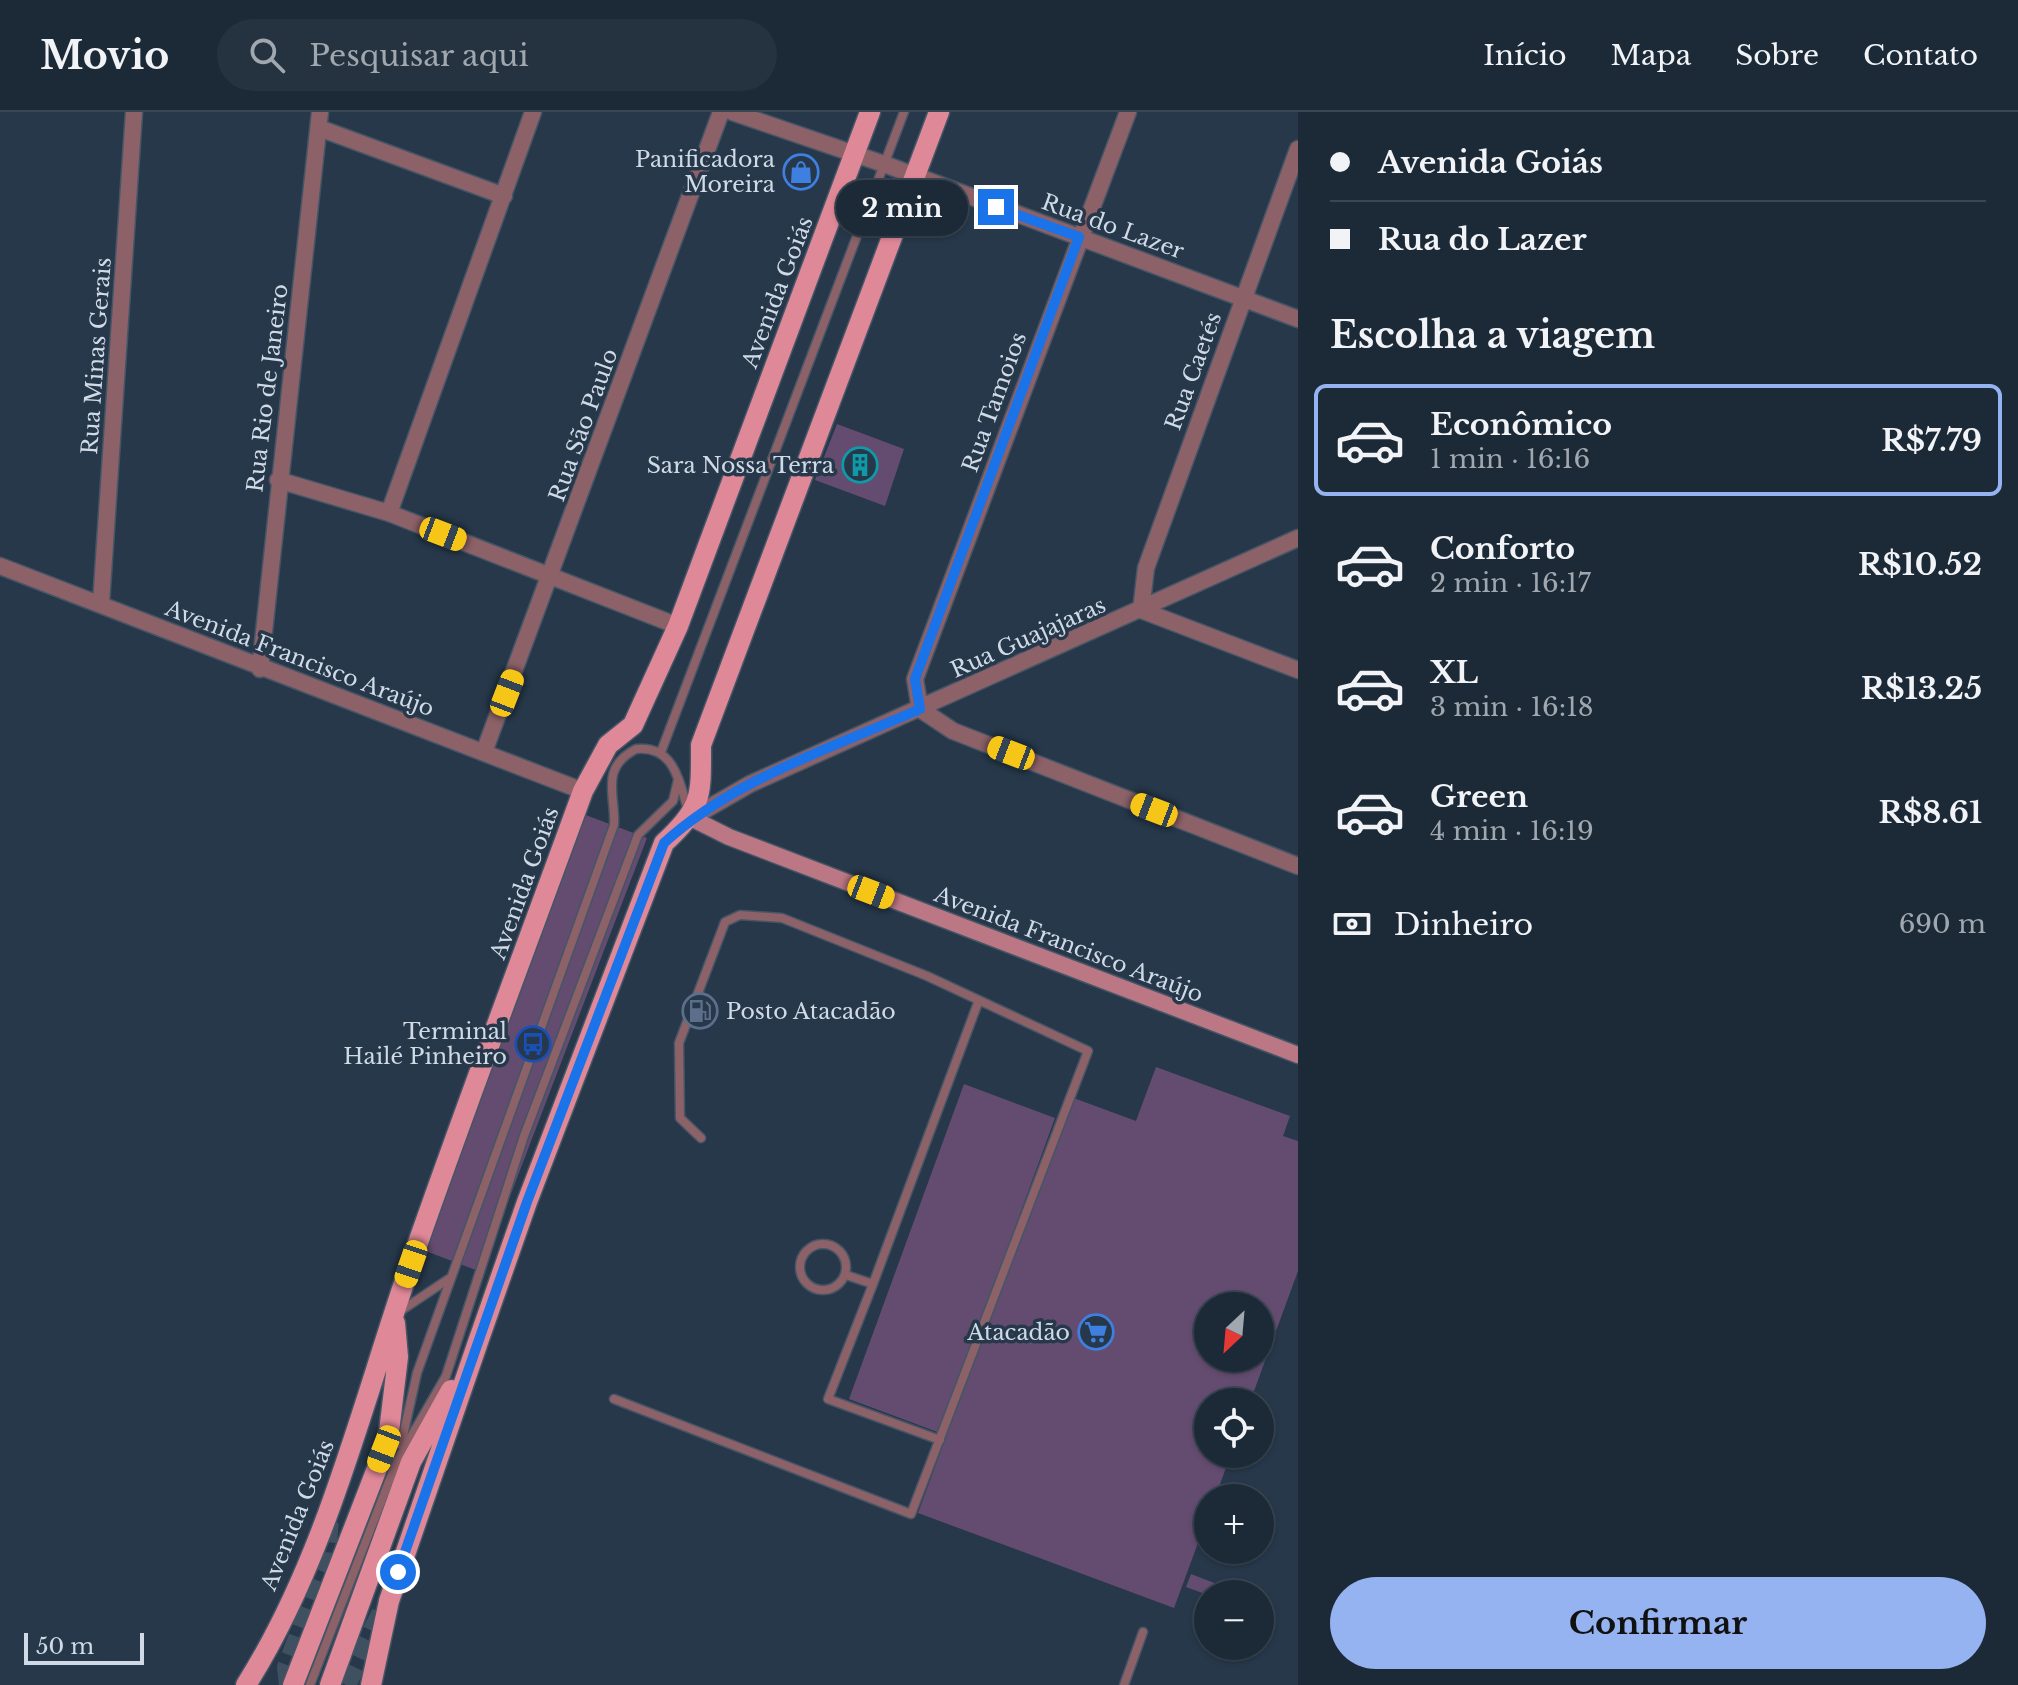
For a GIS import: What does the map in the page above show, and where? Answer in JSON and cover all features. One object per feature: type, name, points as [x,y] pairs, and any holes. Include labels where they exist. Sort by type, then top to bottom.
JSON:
[{"type":"main road","name":"Avenida Goiás","points":[[246,1685],[330,1510],[394,1315],[583,791],[591,771],[608,745],[633,725],[678,626],[870,112]]},
{"type":"main road","points":[[371,1685],[389,1601],[527,1202],[659,854],[664,843],[691,818],[698,801],[701,745],[939,112]]},
{"type":"main road","points":[[330,1685],[398,1458],[388,1440],[398,1357],[394,1315]]},
{"type":"main road","points":[[293,1685],[398,1458],[478,1342]]},
{"type":"street","name":"Rua Minas Gerais","points":[[101,603],[134,112]]},
{"type":"street","points":[[389,513],[533,112]]},
{"type":"street","name":"Rua São Paulo","points":[[484,752],[721,112]]},
{"type":"street","name":"Rua do Lazer","points":[[732,112],[884,164],[1298,319]]},
{"type":"street","name":"Rua Tamoios","points":[[920,709],[915,679],[1128,112]]},
{"type":"street","points":[[320,120],[504,196]]},
{"type":"street","name":"Rua Rio de Janeiro","points":[[260,669],[278,480],[320,120]]},
{"type":"street","name":"Rua Caetés","points":[[1141,610],[1146,568],[1298,149]]},
{"type":"street","points":[[278,480],[389,513],[552,574],[678,626]]},
{"type":"street","name":"Rua Guajajaras","points":[[691,818],[750,784],[1298,538]]},
{"type":"street","name":"Avenida Francisco Araújo","points":[[0,566],[101,603],[260,669],[583,791]]},
{"type":"street","points":[[1141,610],[1298,670]]},
{"type":"street","points":[[920,709],[953,731],[1298,866]]},
{"type":"street","name":"Avenida Francisco Araújo","points":[[691,818],[729,837],[1298,1055]]},
{"type":"lane","points":[[661,752],[904,112]]},
{"type":"lane","points":[[591,771],[629,752],[644,748],[661,752],[669,758],[691,818]]},
{"type":"lane","points":[[310,1685],[398,1458],[417,1373],[614,825],[615,812],[609,793],[618,765],[629,752]]},
{"type":"lane","points":[[398,1458],[446,1376],[524,1136],[638,835],[673,801],[678,780]]},
{"type":"lane","points":[[614,1399],[911,1514],[1088,1051],[979,1000],[782,918],[740,915],[725,922],[679,1043],[680,1118],[701,1138]]},
{"type":"lane","points":[[940,1440],[828,1399],[979,1000]]},
{"type":"lane","points":[[831,1245],[845,1257],[846,1275],[834,1289],[816,1289],[802,1277],[801,1259],[813,1246],[831,1245]]},
{"type":"lane","points":[[846,1275],[873,1284]]},
{"type":"lane","points":[[394,1315],[422,1293],[451,1277]]},
{"type":"lane","points":[[1124,1685],[1143,1632]]},
{"type":"building","name":"Sara Nossa Terra","points":[[837,424],[904,449],[885,506],[815,480]]},
{"type":"building","name":"Terminal Hailé Pinheiro","points":[[583,814],[647,838],[481,1272],[423,1250]]},
{"type":"building","name":"Atacadão","points":[[1156,1067],[1290,1116],[1283,1136],[1298,1141],[1298,1271],[1274,1336],[1274,1292],[1194,1292],[1194,1372],[1261,1372],[1255,1388],[1194,1388],[1194,1468],[1226,1468],[1220,1484],[1194,1484],[1194,1554],[1174,1608],[918,1513],[1071,1097],[1136,1121]]},
{"type":"building","points":[[964,1084],[1055,1118],[940,1433],[849,1399]]},
{"type":"building","points":[[1191,1574],[1207,1580],[1194,1580],[1194,1590],[1186,1587]]},
{"type":"tunnel","points":[[289,1685],[287,1667],[325,1568],[329,1518]]},
{"type":"tunnel","points":[[346,1685],[385,1606]]},
{"type":"place","name":"Panificadora Moreira","points":[[801,172]]},
{"type":"place","name":"Sara Nossa Terra","points":[[860,465]]},
{"type":"place","name":"Posto Atacadão","points":[[700,1011]]},
{"type":"place","name":"Terminal Hailé Pinheiro","points":[[533,1044]]},
{"type":"place","name":"Atacadão","points":[[1096,1332]]},
{"type":"route","points":[[398,1572],[527,1202],[664,843],[691,818],[750,784],[920,709],[915,679],[1079,237],[996,207]]}]
